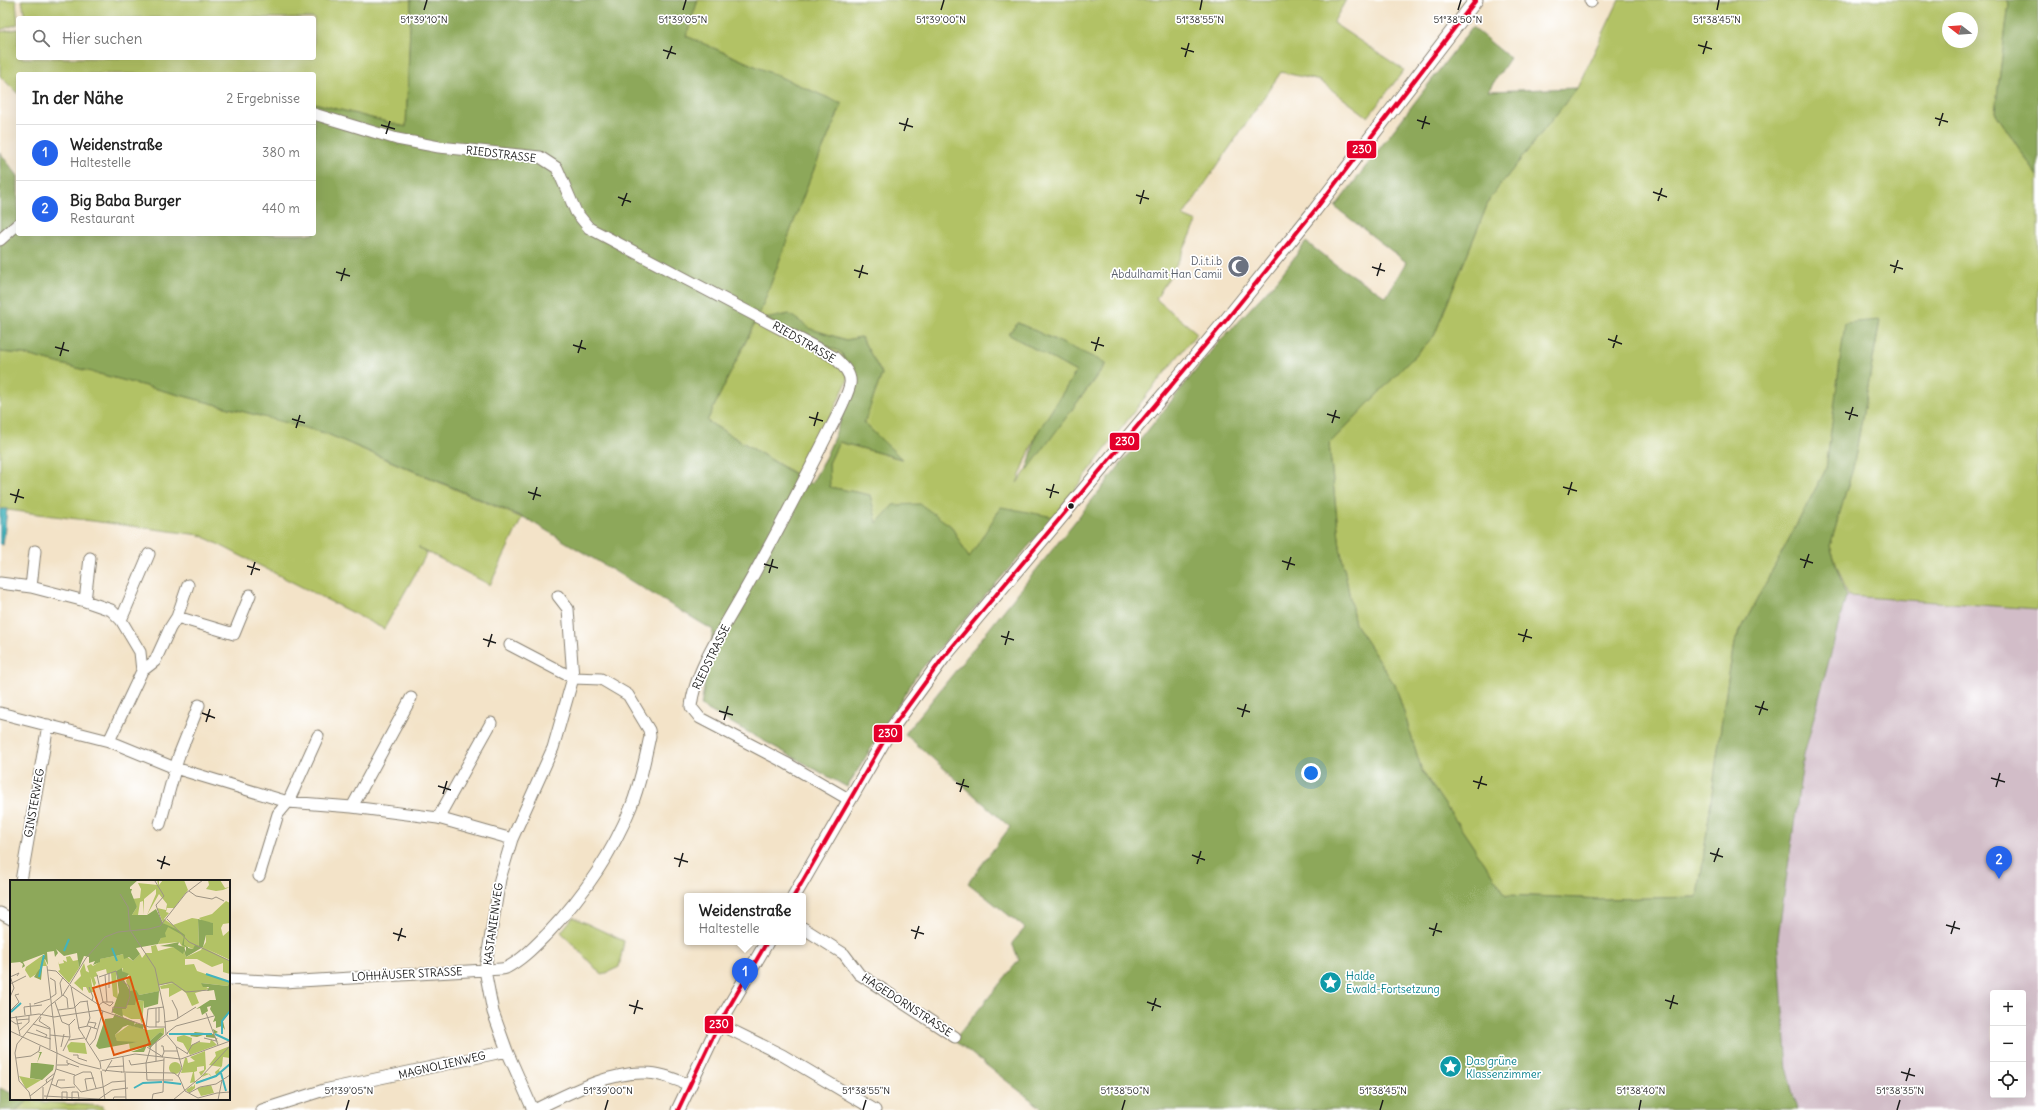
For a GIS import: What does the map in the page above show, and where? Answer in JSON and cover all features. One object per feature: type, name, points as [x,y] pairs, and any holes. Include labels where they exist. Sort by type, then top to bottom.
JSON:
[{"type":"street","points":[[796,893],[889,732],[943,658],[1227,319],[1315,210],[1476,0]]},
{"type":"street","name":"RIEDSTRASSE","points":[[316,115],[397,139],[439,147],[540,157],[557,168],[576,212],[588,228],[834,357],[845,368],[850,384],[836,417],[783,521],[710,655],[692,693],[691,708],[700,718],[786,763],[850,800]]},
{"type":"street","points":[[0,240],[16,226]]},
{"type":"street","points":[[31,587],[35,551]]},
{"type":"street","points":[[121,620],[149,554]]},
{"type":"street","points":[[85,601],[90,558]]},
{"type":"street","points":[[0,583],[31,587],[85,601],[111,610],[121,620],[140,652],[142,671]]},
{"type":"street","points":[[109,741],[142,671],[155,661],[170,628],[177,617],[188,585]]},
{"type":"street","points":[[177,617],[234,634],[250,595]]},
{"type":"street","name":"KASTANIENWEG","points":[[510,645],[573,678],[601,679],[628,695],[649,730],[650,736],[632,806],[613,845],[592,880],[563,918],[520,959],[504,969],[484,970],[498,886],[512,839],[552,748],[573,678],[568,609],[558,596]]},
{"type":"street","points":[[352,807],[410,698]]},
{"type":"street","points":[[160,824],[175,768],[200,705]]},
{"type":"street","points":[[0,714],[48,724],[109,741],[175,768],[288,802],[352,807],[438,818],[512,839]]},
{"type":"street","name":"GINSTERWEG","points":[[21,880],[48,724]]},
{"type":"street","points":[[438,818],[491,724]]},
{"type":"street","points":[[259,876],[278,814],[288,802],[318,736]]},
{"type":"street","points":[[0,913],[10,918]]},
{"type":"street","name":"HAGEDORNSTRASSE","points":[[806,930],[844,954],[859,974],[955,1037]]},
{"type":"street","points":[[678,1110],[719,1024],[765,945]]},
{"type":"street","points":[[484,970],[493,1012],[507,1051],[534,1110],[601,1080],[633,1073],[657,1074],[690,1085]]},
{"type":"street","name":"LOHHÄUSER STRASSE","points":[[230,979],[284,982],[484,970]]},
{"type":"street","points":[[719,1024],[782,1055],[875,1110]]},
{"type":"street","name":"MAGNOLIENWEG","points":[[262,1110],[324,1090],[507,1051]]},
{"type":"shaded area","points":[[1846,596],[2038,609],[2038,1110],[1797,1110],[1787,1071],[1778,937],[1804,755]]},
{"type":"green space","points":[[0,0],[16,0],[17,16],[16,16],[16,25],[0,30]]},
{"type":"green space","points":[[22,0],[411,0],[406,127],[316,104],[316,72],[16,72],[16,92],[0,76],[0,32],[16,29],[16,60],[316,60],[316,16],[25,16]]},
{"type":"green space","points":[[411,0],[698,0],[686,36],[842,104],[809,181],[761,310],[707,421],[811,484],[825,458],[836,432],[854,377],[841,352],[765,319],[789,314],[811,329],[846,340],[861,337],[882,374],[864,423],[902,459],[839,442],[829,463],[830,487],[870,495],[877,523],[893,505],[920,504],[951,526],[969,558],[1001,507],[1054,517],[918,673],[847,787],[701,706],[713,630],[527,519],[325,433],[23,354],[0,352],[0,153],[16,173],[16,236],[316,236],[316,104],[406,127]]},
{"type":"green space","points":[[698,0],[1346,0],[1333,23],[1404,70],[1368,117],[1320,81],[1281,72],[1183,216],[1197,222],[1177,264],[1156,299],[1197,333],[1149,392],[1054,517],[969,559],[951,526],[877,523],[870,495],[829,487],[829,463],[839,442],[901,459],[864,423],[882,374],[861,337],[846,340],[811,329],[766,319],[841,352],[851,373],[802,478],[707,421],[761,310],[809,181],[842,104],[686,36]],"holes":[[[1018,323],[1106,364],[1017,483],[1036,435],[1076,372],[1008,334]]]},
{"type":"green space","points":[[1619,0],[2007,0],[2009,3],[1995,112],[2038,177],[2038,609],[1848,596],[1830,546],[1853,468],[1880,321],[1846,323],[1826,469],[1734,643],[1724,705],[1698,897],[1604,899],[1506,895],[1422,771],[1396,687],[1355,624],[1340,547],[1329,444],[1434,336],[1490,198],[1577,88]]},
{"type":"green space","points":[[2007,0],[2038,0],[2038,177],[1995,112],[2009,3]]},
{"type":"green space","points":[[1472,27],[1510,58],[1488,91],[1577,88],[1490,198],[1434,336],[1329,444],[1340,547],[1355,624],[1396,687],[1422,771],[1506,895],[1604,899],[1698,897],[1724,705],[1734,643],[1826,469],[1845,323],[1880,320],[1853,468],[1830,546],[1846,596],[1804,755],[1778,937],[1787,1071],[1797,1110],[1044,1110],[954,1040],[1019,960],[1012,943],[1025,928],[968,883],[1010,827],[905,734],[1216,345],[1278,279],[1306,242],[1336,265],[1386,297],[1406,262],[1335,207]]},
{"type":"green space","points":[[1018,323],[1106,363],[1027,471],[1036,435],[1076,372],[1008,334]]},
{"type":"green space","points":[[0,352],[23,354],[325,433],[522,518],[490,585],[418,547],[427,553],[384,629],[200,535],[0,509]]},
{"type":"green space","points":[[573,917],[624,941],[619,967],[602,975],[561,932]]},
{"type":"green space","points":[[0,1088],[10,1093],[10,1100],[28,1101],[16,1110],[0,1110]]},
{"type":"green space","points":[[28,1101],[103,1106],[104,1110],[16,1110]]},
{"type":"water","points":[[0,509],[7,509],[3,545],[0,544]]},
{"type":"transit line","name":"230","points":[[796,893],[889,732],[943,658],[1227,319],[1315,210],[1476,0]]},
{"type":"transit line","name":"230","points":[[678,1110],[719,1024],[765,945]]},
{"type":"place","name":"D.i.t.i.b Abdulhamit Han Camii","points":[[1238,267]]},
{"type":"place","name":"Big Baba Burger","points":[[1999,879]]},
{"type":"place","name":"Halde Ewald-Fortsetzung","points":[[1331,982]]},
{"type":"place","name":"Weidenstraße","points":[[745,991]]},
{"type":"place","name":"Das grüne Klassenzimmer","points":[[1450,1067]]}]
